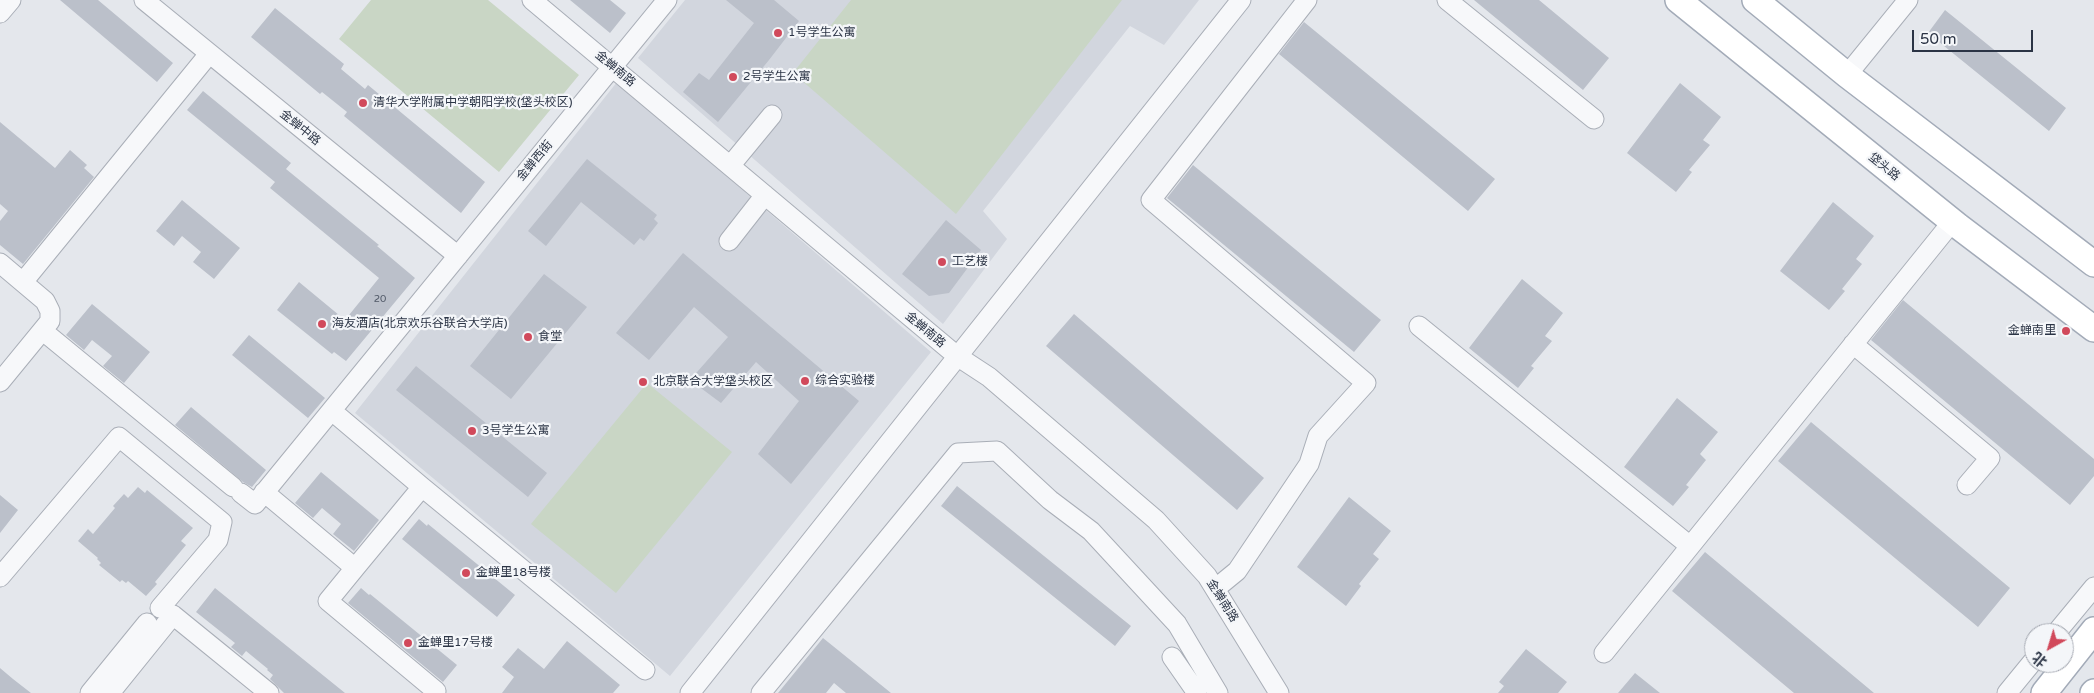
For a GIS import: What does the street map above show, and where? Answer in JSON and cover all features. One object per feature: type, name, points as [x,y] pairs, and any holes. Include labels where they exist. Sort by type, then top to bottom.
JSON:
[{"type":"main road","name":"垡头路","points":[[1678,0],[1952,222],[2094,330]]},
{"type":"main road","points":[[1755,0],[1847,75],[2094,264]]},
{"type":"main road","points":[[2044,693],[2094,630]]},
{"type":"street","points":[[0,13],[11,0]]},
{"type":"street","name":"金蝉中路","points":[[144,0],[458,256]]},
{"type":"street","name":"金蝉南路","points":[[532,0],[957,356],[989,377],[1156,520],[1207,576],[1279,693]]},
{"type":"street","name":"金蝉西街","points":[[264,492],[667,0]]},
{"type":"street","points":[[690,693],[1241,0]]},
{"type":"street","points":[[1215,589],[1238,571],[1309,464],[1318,436],[1366,383],[1151,200],[1307,0]]},
{"type":"street","points":[[1447,0],[1594,119]]},
{"type":"street","points":[[1847,75],[1908,0]]},
{"type":"street","points":[[23,282],[209,54]]},
{"type":"street","points":[[730,166],[772,115]]},
{"type":"street","points":[[729,241],[765,195]]},
{"type":"street","points":[[1604,653],[1952,222]]},
{"type":"street","points":[[0,263],[45,301],[50,311],[50,321],[43,331],[0,382]]},
{"type":"street","points":[[1419,326],[1690,546]]},
{"type":"street","points":[[43,331],[255,504],[264,492],[355,568]]},
{"type":"street","points":[[1853,344],[1990,458],[1967,486]]},
{"type":"street","points":[[332,410],[422,487],[645,670]]},
{"type":"street","points":[[0,578],[120,437],[222,522],[218,540],[160,608]]},
{"type":"street","points":[[761,693],[958,453],[997,451],[1050,500],[1090,532],[1176,624],[1218,693]]},
{"type":"street","points":[[422,487],[328,600],[436,691]]},
{"type":"street","points":[[2064,623],[2094,587]]},
{"type":"street","points":[[110,693],[173,615],[269,693]]},
{"type":"street","points":[[90,693],[147,623]]},
{"type":"street","points":[[1172,657],[1197,693]]},
{"type":"street","points":[[2007,693],[2024,672]]},
{"type":"shaded area","points":[[685,0],[1199,0],[1164,45],[1130,26],[983,211],[1007,239],[943,324],[638,58]]},
{"type":"shaded area","name":"北京联合大学垡头校区","points":[[617,82],[931,352],[670,676],[355,413]]},
{"type":"green space","points":[[371,0],[488,0],[579,75],[499,172],[339,39]]},
{"type":"green space","points":[[851,0],[1122,0],[956,214],[793,73]]},
{"type":"green space","points":[[647,383],[732,452],[616,593],[531,524]]},
{"type":"building","points":[[60,0],[98,0],[173,63],[157,82]]},
{"type":"building","points":[[570,0],[610,0],[626,13],[610,33]]},
{"type":"building","points":[[726,0],[774,0],[799,21],[718,122],[683,92],[699,73],[709,80],[754,23]]},
{"type":"building","points":[[1474,0],[1539,0],[1609,58],[1583,90]]},
{"type":"building","name":"清华大学附属中学朝阳学校(垡头校区)","points":[[275,8],[344,64],[341,69],[365,89],[368,85],[485,182],[461,213],[344,116],[347,112],[322,92],[320,94],[251,37]]},
{"type":"building","points":[[1945,10],[2066,108],[2049,131],[1928,33]]},
{"type":"building","points":[[1304,22],[1495,179],[1468,211],[1279,54]]},
{"type":"building","points":[[1680,83],[1721,117],[1703,140],[1710,145],[1689,170],[1692,172],[1676,192],[1627,153]]},
{"type":"building","points":[[203,91],[291,163],[286,169],[379,245],[377,246],[415,278],[346,361],[334,352],[332,354],[277,310],[299,282],[345,320],[379,278],[270,188],[275,182],[187,110]]},
{"type":"building","points":[[0,122],[55,168],[70,150],[87,165],[84,168],[94,177],[23,264],[0,245],[0,221],[8,211],[0,204]]},
{"type":"building","points":[[587,159],[657,215],[654,219],[658,223],[644,241],[640,238],[634,245],[581,202],[546,246],[528,231]]},
{"type":"building","points":[[1193,165],[1381,320],[1354,352],[1167,198]]},
{"type":"building","points":[[182,200],[240,248],[214,279],[193,262],[201,252],[182,236],[174,246],[156,231]]},
{"type":"building","points":[[1833,202],[1874,236],[1856,259],[1862,264],[1842,289],[1845,291],[1829,310],[1780,271]]},
{"type":"building","name":"工艺楼","points":[[946,220],[981,250],[949,293],[929,296],[902,274]]},
{"type":"building","name":"综合实验楼","points":[[683,253],[859,401],[791,484],[758,454],[799,401],[756,362],[721,403],[690,380],[728,337],[694,307],[649,360],[616,333]]},
{"type":"building","name":"食堂","points":[[544,274],[587,307],[511,399],[470,366]]},
{"type":"building","points":[[1522,279],[1563,313],[1545,336],[1552,341],[1531,366],[1534,368],[1518,388],[1469,348]]},
{"type":"building","points":[[1903,300],[2094,459],[2094,476],[2070,505],[1871,340]]},
{"type":"building","points":[[92,304],[150,352],[124,383],[103,366],[112,356],[92,340],[84,350],[66,335]]},
{"type":"building","points":[[1074,314],[1264,478],[1237,510],[1046,346]]},
{"type":"building","points":[[249,335],[325,398],[308,418],[232,355]]},
{"type":"building","name":"3号学生公寓","points":[[416,366],[547,473],[528,497],[396,390]]},
{"type":"building","points":[[1677,398],[1718,432],[1700,454],[1706,460],[1686,485],[1689,487],[1673,506],[1624,467]]},
{"type":"building","points":[[191,407],[266,470],[252,487],[243,482],[175,425]]},
{"type":"building","points":[[1811,422],[2010,588],[1978,627],[1778,461]]},
{"type":"building","points":[[321,472],[379,520],[354,551],[333,534],[341,524],[322,508],[313,518],[295,503]]},
{"type":"building","points":[[957,486],[1131,626],[1115,646],[941,506]]},
{"type":"building","points":[[138,487],[145,493],[147,490],[193,528],[181,541],[186,545],[155,582],[157,584],[146,596],[128,581],[126,583],[122,580],[120,582],[99,565],[101,563],[98,558],[78,541],[88,529],[93,534],[124,494],[128,498]]},
{"type":"building","points":[[0,495],[18,510],[0,533]]},
{"type":"building","points":[[1349,497],[1391,531],[1373,554],[1379,559],[1359,584],[1361,586],[1346,606],[1297,567]]},
{"type":"building","name":"金蝉里18号楼","points":[[419,519],[427,526],[428,524],[515,595],[497,617],[402,539]]},
{"type":"building","points":[[1705,552],[1874,693],[1794,693],[1672,591]]},
{"type":"building","points":[[215,588],[345,693],[284,693],[270,679],[273,675],[268,669],[246,651],[242,656],[231,647],[235,643],[196,612]]},
{"type":"building","name":"金蝉里17号楼","points":[[361,588],[457,665],[443,682],[348,603]]},
{"type":"building","points":[[823,638],[891,693],[846,693],[834,683],[826,693],[778,693]]},
{"type":"building","points":[[567,641],[620,685],[613,693],[502,693],[514,677],[502,667],[518,648],[544,669]]},
{"type":"building","points":[[1526,649],[1567,682],[1558,693],[1498,693],[1504,686],[1499,682]]},
{"type":"building","points":[[0,668],[13,679],[31,693],[0,693]]},
{"type":"building","points":[[1635,673],[1660,693],[1618,693]]},
{"type":"place","name":"1号学生公寓","points":[[778,33]]},
{"type":"place","name":"2号学生公寓","points":[[733,77]]},
{"type":"place","name":"清华大学附属中学朝阳学校(垡头校区)","points":[[363,103]]},
{"type":"place","name":"工艺楼","points":[[942,262]]},
{"type":"place","name":"海友酒店(北京欢乐谷联合大学店)","points":[[322,324]]},
{"type":"place","name":"金蝉南里","points":[[2066,331]]},
{"type":"place","name":"食堂","points":[[528,337]]},
{"type":"place","name":"综合实验楼","points":[[805,381]]},
{"type":"place","name":"北京联合大学垡头校区","points":[[643,382]]},
{"type":"place","name":"3号学生公寓","points":[[472,431]]},
{"type":"place","name":"金蝉里18号楼","points":[[466,573]]},
{"type":"place","name":"金蝉里17号楼","points":[[408,643]]}]
